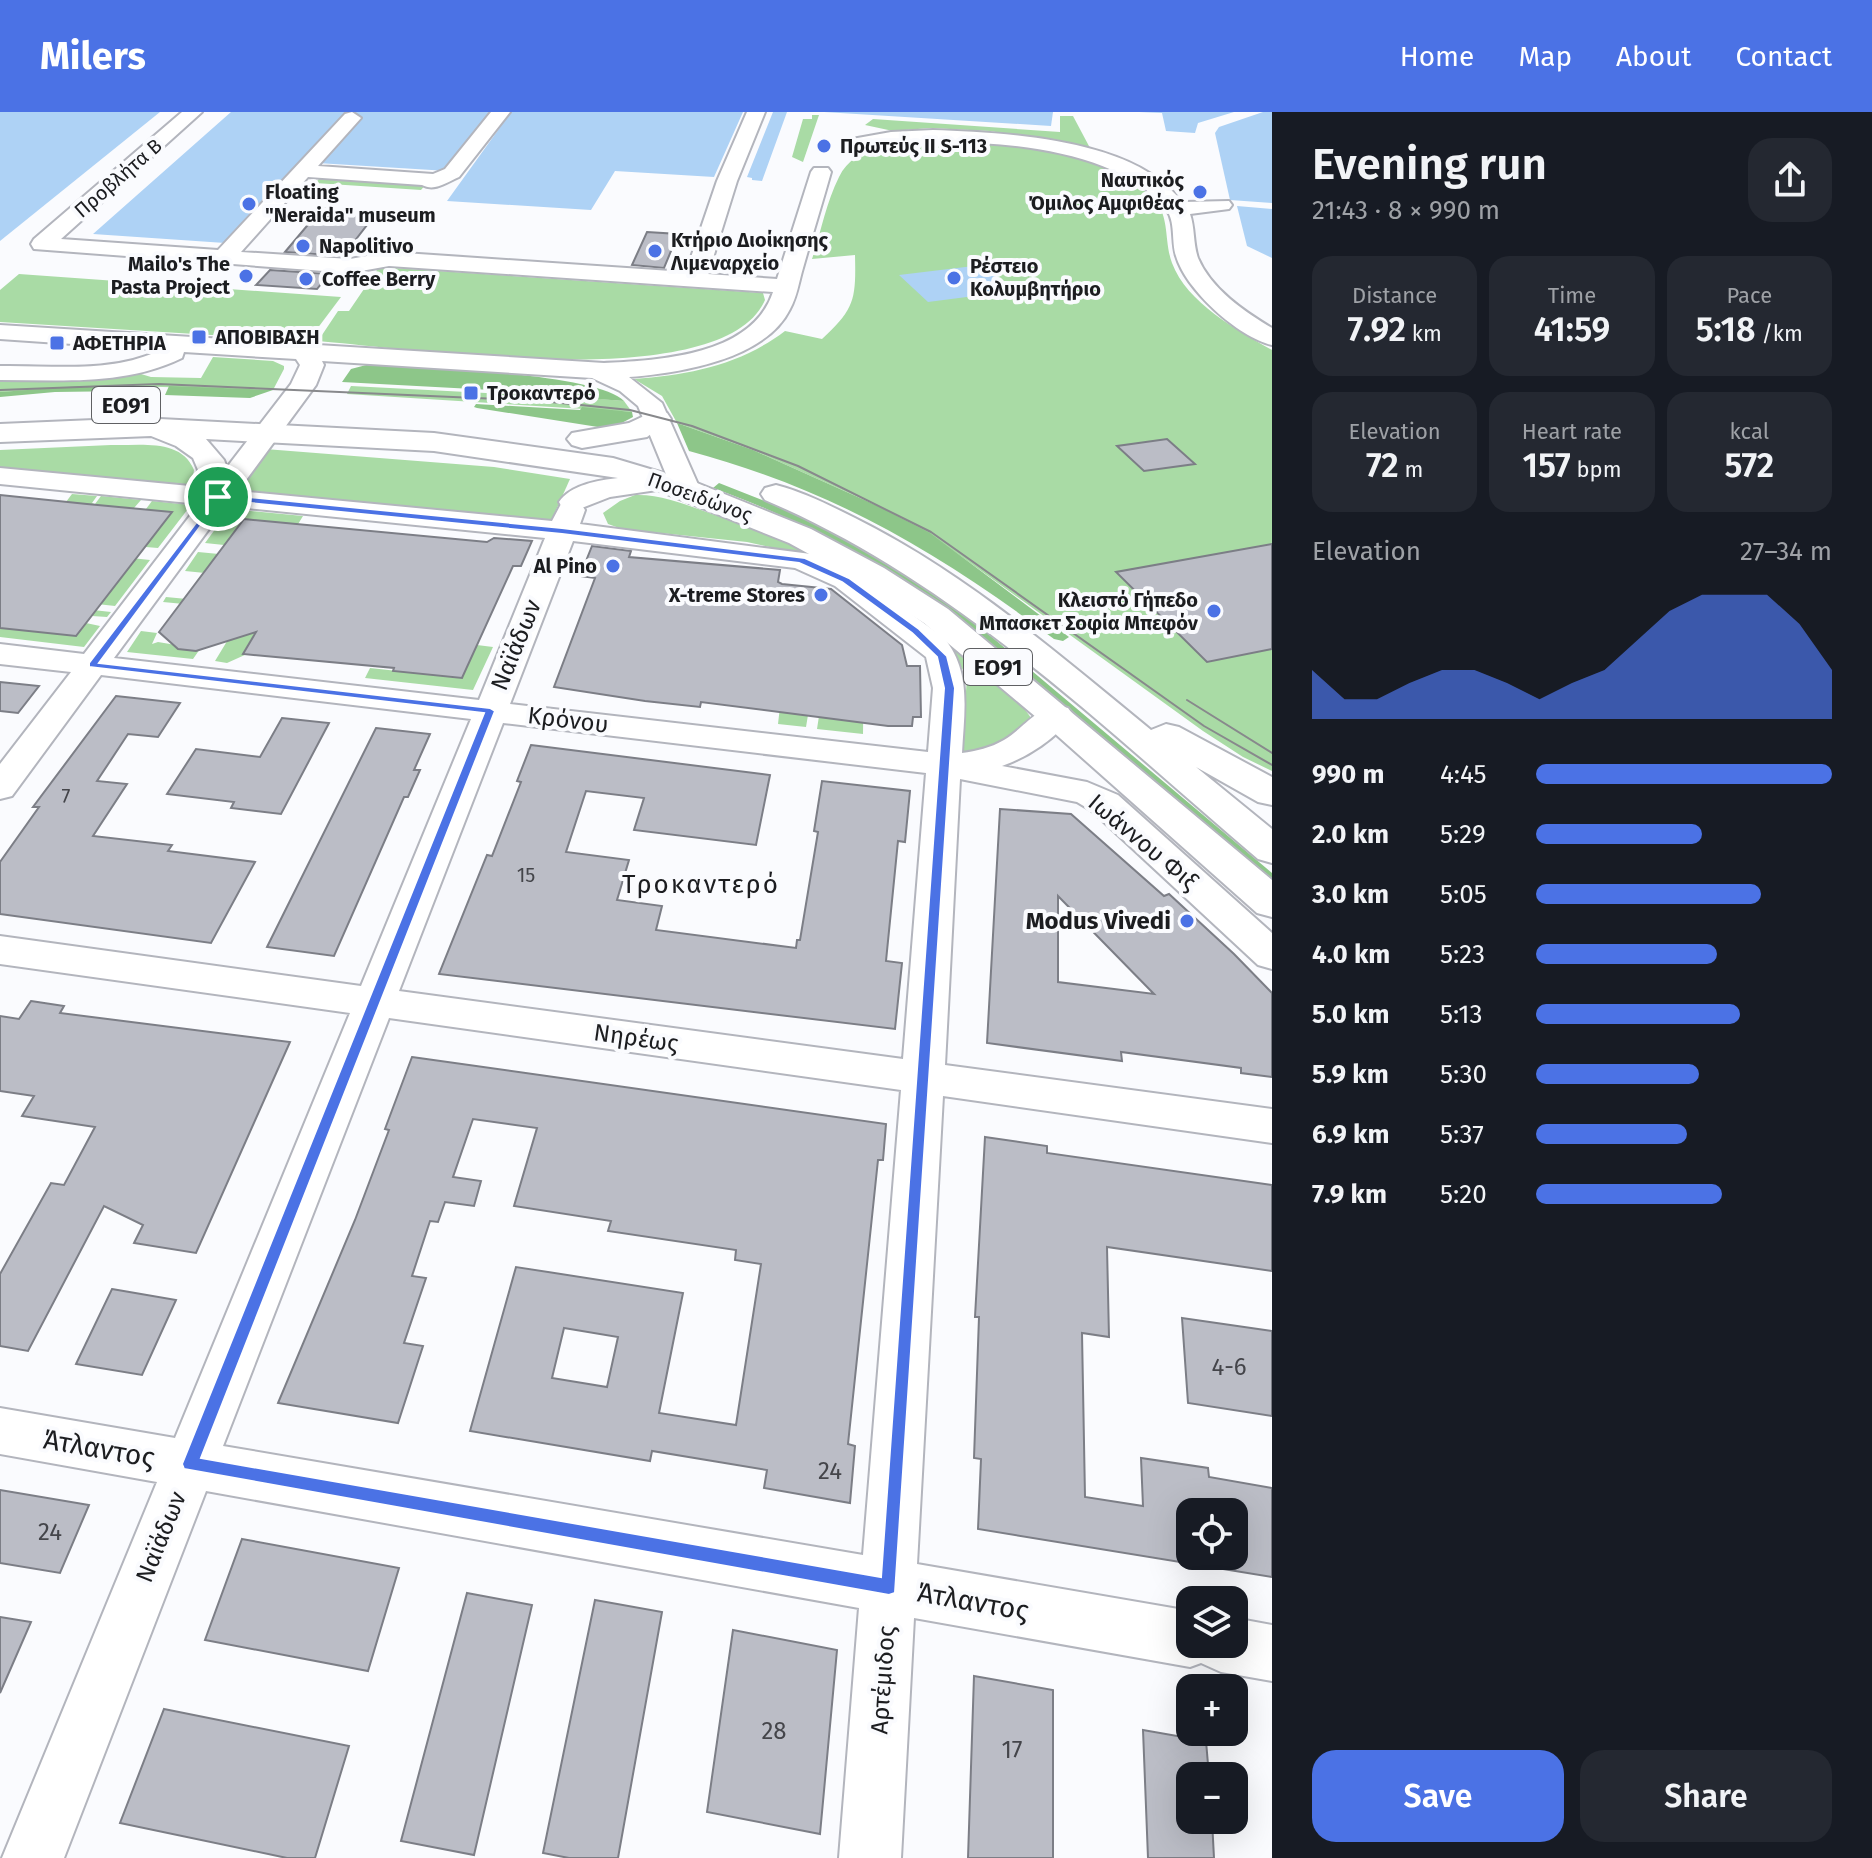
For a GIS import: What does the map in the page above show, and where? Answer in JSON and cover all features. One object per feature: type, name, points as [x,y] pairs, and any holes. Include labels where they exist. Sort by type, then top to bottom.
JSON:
[{"type":"highway","name":"Ποσειδώνος","points":[[0,411],[80,406],[283,415],[434,442],[585,451],[789,499],[884,544],[962,595],[1272,850]]},
{"type":"highway","name":"Ποσειδώνος","points":[[0,433],[141,427],[283,415]]},
{"type":"highway","points":[[568,517],[585,451],[657,419]]},
{"type":"highway","points":[[141,427],[172,434],[204,451],[216,468],[219,495]]},
{"type":"highway","name":"Ποσειδώνος","points":[[681,475],[891,586],[936,616],[1056,715],[1272,903]]},
{"type":"highway","points":[[568,517],[591,492],[628,484],[654,483],[681,475]]},
{"type":"highway","points":[[1044,660],[1194,752],[1272,793]]},
{"type":"street","name":"Προβλήτα Β","points":[[193,112],[42,244],[224,257]]},
{"type":"street","points":[[303,171],[441,178],[501,112]]},
{"type":"street","points":[[695,280],[727,181],[756,112]]},
{"type":"street","points":[[224,257],[352,118]]},
{"type":"street","points":[[859,143],[889,136],[933,133],[1037,144],[1084,155],[1125,170],[1159,189],[1178,209],[1187,258],[1199,278],[1238,315],[1272,338]]},
{"type":"street","points":[[0,332],[175,350],[305,353],[597,371],[667,365],[740,342],[770,321],[779,309],[821,172]]},
{"type":"street","points":[[1178,209],[1222,205]]},
{"type":"street","points":[[224,257],[350,266],[389,259],[786,286]]},
{"type":"street","points":[[0,352],[124,361],[175,350]]},
{"type":"street","points":[[0,373],[124,368],[146,365],[175,350]]},
{"type":"street","points":[[0,788],[219,495],[283,415],[311,370],[311,361],[305,353]]},
{"type":"street","points":[[283,415],[348,356]]},
{"type":"street","points":[[597,371],[637,392],[649,403],[681,475]]},
{"type":"street","name":"Ποσειδώνος","points":[[0,476],[219,495],[568,517],[816,565],[846,580],[933,645],[942,656],[949,688]]},
{"type":"street","name":"Ναϊάδων","points":[[33,1858],[568,517]]},
{"type":"street","name":"Κρόνου","points":[[0,654],[944,765]]},
{"type":"street","name":"Αρτέμιδος","points":[[870,1858],[949,688]]},
{"type":"street","points":[[944,765],[997,759],[1016,749],[1056,715]]},
{"type":"street","name":"Ιωάννου Φιξ","points":[[944,765],[996,778],[1070,787],[1105,803],[1272,955]]},
{"type":"street","name":"Νηρέως","points":[[0,950],[1272,1126]]},
{"type":"street","name":"Άτλαντος","points":[[0,1431],[1176,1637]]},
{"type":"street","points":[[1248,1649],[1272,1653]]},
{"type":"green space","points":[[812,115],[819,115],[803,162],[792,157],[803,119],[812,119]]},
{"type":"green space","points":[[1060,116],[1073,116],[1090,148],[990,131],[930,128],[893,131],[865,125],[873,119],[1060,132]]},
{"type":"green space","points":[[969,141],[1067,156],[1114,172],[1136,184],[1159,206],[1165,221],[1172,263],[1189,291],[1214,314],[1272,350],[1272,771],[1243,757],[1203,731],[930,534],[880,507],[753,450],[677,423],[662,396],[634,379],[674,375],[732,360],[785,331],[822,339],[847,311],[854,293],[855,255],[812,259],[834,187],[849,163],[863,153],[897,143]]},
{"type":"green space","points":[[321,177],[426,184],[421,190],[315,183]]},
{"type":"green space","points":[[379,267],[763,293],[765,300],[737,330],[690,348],[628,357],[559,360],[487,357],[318,341],[338,311],[349,311]]},
{"type":"green space","points":[[19,274],[341,297],[308,341],[0,322],[0,290]]},
{"type":"green space","points":[[213,357],[273,361],[284,366],[284,369],[273,390],[125,386],[0,392],[0,377],[131,371],[151,377],[201,378]]},
{"type":"green space","points":[[370,364],[545,378],[608,391],[624,401],[585,398],[585,395],[342,382],[351,369]]},
{"type":"green space","points":[[133,386],[130,391],[55,392],[0,397],[0,392]]},
{"type":"green space","points":[[169,386],[273,390],[250,398],[165,395]]},
{"type":"green space","points":[[351,386],[624,401],[632,412],[347,394]]},
{"type":"green space","points":[[476,404],[580,410],[582,407],[632,412],[633,417],[616,426],[598,427],[477,408],[474,407]]},
{"type":"green space","points":[[677,423],[753,450],[930,533],[1069,637],[1063,641],[1054,639],[967,578],[881,526],[790,484],[689,451]]},
{"type":"green space","points":[[158,446],[180,453],[194,470],[191,491],[0,473],[0,450]]},
{"type":"green space","points":[[265,449],[494,467],[570,479],[548,528],[230,495]]},
{"type":"green space","points":[[719,483],[798,514],[891,562],[968,617],[1272,873],[1272,889],[929,599],[810,529],[713,488]]},
{"type":"green space","points":[[72,494],[97,496],[92,503],[95,504],[101,496],[141,500],[134,508],[111,506],[104,514],[171,513],[146,509],[152,501],[191,505],[158,548],[122,545],[94,554],[150,560],[115,606],[70,601],[66,607],[111,612],[107,617],[92,616],[86,623],[100,626],[84,647],[0,637],[0,628],[35,586],[29,551]]},
{"type":"green space","points":[[635,495],[674,501],[752,527],[829,563],[885,598],[963,656],[1007,692],[1036,728],[975,755],[962,753],[967,676],[946,644],[796,553],[747,542],[622,529],[608,524],[603,513]]},
{"type":"green space","points":[[230,509],[303,516],[265,578],[285,581],[243,653],[247,654],[227,663],[215,661],[246,610],[163,602],[166,597],[187,599],[205,573],[185,571],[198,552],[219,554],[224,545],[205,543]]},
{"type":"green space","points":[[141,631],[157,633],[152,644],[158,642],[200,649],[193,659],[127,652]]},
{"type":"green space","points":[[788,637],[864,643],[863,734],[817,729],[819,716],[808,715],[806,727],[778,724]]},
{"type":"green space","points":[[477,645],[493,647],[473,690],[365,678],[370,668],[462,678]]},
{"type":"water","points":[[0,112],[160,112],[0,241]]},
{"type":"water","points":[[231,112],[495,112],[448,171],[317,163],[225,243],[93,234]]},
{"type":"water","points":[[511,112],[743,112],[714,177],[615,171],[591,210],[447,201]]},
{"type":"water","points":[[773,112],[787,112],[762,181],[752,180],[747,177]]},
{"type":"water","points":[[824,112],[1053,112],[1051,126]]},
{"type":"water","points":[[1139,112],[1234,112],[1198,123],[1195,133],[1166,131],[1162,113]]},
{"type":"water","points":[[1263,112],[1272,112],[1272,203],[1230,200],[1215,133],[1219,127]]},
{"type":"water","points":[[1237,206],[1272,209],[1272,258],[1247,246]]},
{"type":"water","points":[[982,265],[1013,291],[928,302],[899,275]]},
{"type":"building","points":[[322,208],[377,212],[343,256],[285,252]]},
{"type":"building","name":"Κτήριο Διοίκησης Λιμεναρχείο","points":[[647,232],[678,234],[664,268],[632,265]]},
{"type":"building","points":[[270,270],[329,274],[317,289],[256,285]]},
{"type":"building","points":[[1167,439],[1195,464],[1144,471],[1117,446]]},
{"type":"building","points":[[0,495],[172,512],[76,636],[0,628]]},
{"type":"building","points":[[244,519],[487,542],[494,538],[532,541],[521,566],[513,566],[462,678],[393,671],[394,668],[243,654],[256,632],[196,651],[178,649],[159,632]]},
{"type":"building","name":"Κλειστό Γήπεδο Μπασκετ Σοφία Μπεφόν","points":[[1272,544],[1272,649],[1207,662],[1116,572]]},
{"type":"building","points":[[592,546],[631,551],[629,557],[780,570],[778,582],[782,584],[831,589],[902,645],[907,666],[920,666],[921,717],[913,717],[912,726],[888,726],[701,702],[700,707],[645,701],[554,687],[595,578],[580,576]]},
{"type":"building","points":[[0,682],[39,686],[18,713],[0,711]]},
{"type":"building","points":[[116,696],[180,703],[158,737],[128,734],[97,781],[127,784],[93,836],[172,845],[168,851],[255,862],[211,943],[0,914],[0,862],[39,807],[33,807]]},
{"type":"building","points":[[282,718],[329,723],[281,814],[231,808],[234,802],[167,794],[196,749],[260,757]]},
{"type":"building","points":[[376,728],[430,734],[414,770],[420,770],[408,797],[404,797],[334,956],[267,947]]},
{"type":"building","points":[[531,745],[770,775],[756,845],[634,830],[644,798],[586,791],[566,852],[629,860],[617,900],[662,906],[656,930],[796,948],[797,940],[800,940],[818,832],[814,831],[822,781],[910,791],[905,842],[898,841],[886,961],[902,963],[895,1029],[439,974],[487,855],[492,856],[521,782],[517,781]]},
{"type":"building","points":[[1000,809],[1071,814],[1164,896],[1169,894],[1272,993],[1272,1077],[1241,1073],[1241,1068],[1121,1052],[1122,1061],[987,1043]],"holes":[[[1058,896],[1154,994],[1058,982]]]},
{"type":"building","points":[[31,1001],[64,1006],[60,1013],[290,1042],[196,1253],[134,1243],[143,1225],[104,1206],[28,1351],[0,1346],[0,1274],[51,1183],[64,1185],[95,1127],[22,1116],[34,1096],[0,1091],[0,1016],[19,1019]]},
{"type":"building","points":[[412,1057],[886,1124],[883,1160],[878,1160],[848,1444],[855,1446],[850,1503],[764,1488],[767,1470],[652,1451],[650,1461],[470,1431],[516,1267],[683,1293],[659,1413],[736,1425],[761,1264],[735,1260],[736,1250],[608,1231],[611,1221],[514,1206],[537,1128],[473,1119],[453,1177],[481,1181],[474,1206],[445,1202],[438,1222],[430,1221],[412,1276],[426,1278],[404,1343],[423,1346],[398,1423],[278,1403],[355,1220],[389,1130],[385,1129]],"holes":[[[564,1328],[618,1337],[607,1387],[552,1378]]]},
{"type":"building","points":[[985,1137],[1047,1146],[1047,1153],[1272,1185],[1272,1271],[1107,1247],[1109,1337],[1082,1333],[1085,1497],[1143,1506],[1141,1458],[1208,1468],[1209,1477],[1272,1488],[1272,1577],[1229,1570],[1248,1570],[1248,1498],[1176,1498],[1176,1561],[978,1529],[981,1459],[974,1458],[979,1317],[975,1317]]},
{"type":"building","points":[[112,1289],[176,1300],[142,1375],[76,1364]]},
{"type":"building","points":[[1182,1318],[1272,1331],[1272,1416],[1188,1403]]},
{"type":"building","points":[[0,1490],[89,1505],[60,1573],[0,1563]]},
{"type":"building","points":[[242,1539],[399,1568],[368,1671],[205,1640]]},
{"type":"building","points":[[467,1593],[532,1605],[474,1855],[401,1841]]},
{"type":"building","points":[[595,1600],[662,1612],[618,1858],[569,1858],[543,1853]]},
{"type":"building","points":[[0,1617],[31,1622],[0,1693]]},
{"type":"building","points":[[733,1630],[837,1650],[820,1834],[707,1812]]},
{"type":"building","points":[[974,1676],[1053,1690],[1053,1858],[968,1858]]},
{"type":"building","points":[[164,1709],[349,1746],[315,1858],[287,1858],[120,1823]]},
{"type":"building","points":[[1143,1730],[1176,1736],[1176,1746],[1206,1746],[1208,1762],[1176,1762],[1176,1834],[1213,1834],[1214,1858],[1148,1858]]},
{"type":"tram line","points":[[0,390],[159,384],[541,401],[630,410],[692,426],[798,466],[931,532],[1204,726],[1272,765]]},
{"type":"tram line","points":[[1187,700],[1272,753]]},
{"type":"place","name":"Πρωτεύς ΙΙ S-113","points":[[824,146]]},
{"type":"place","name":"Ναυτικός Όμιλος Αμφιθέας","points":[[1200,192]]},
{"type":"place","name":"Floating \"Neraida\" museum","points":[[249,204]]},
{"type":"place","name":"Napolitivo","points":[[303,246]]},
{"type":"place","name":"Κτήριο Διοίκησης Λιμεναρχείο","points":[[655,251]]},
{"type":"place","name":"Mailo's The Pasta Project","points":[[246,276]]},
{"type":"place","name":"Ρέστειο Κολυμβητήριο","points":[[954,278]]},
{"type":"place","name":"Coffee Berry","points":[[306,279]]},
{"type":"place","name":"ΑΠΟΒΙΒΑΣΗ","points":[[199,337]]},
{"type":"place","name":"ΑΦΕΤΗΡΙΑ","points":[[57,343]]},
{"type":"place","name":"Τροκαντερό","points":[[471,393]]},
{"type":"place","name":"Al Pino","points":[[613,566]]},
{"type":"place","name":"X-treme Stores","points":[[821,595]]},
{"type":"place","name":"Κλειστό Γήπεδο Μπασκετ Σοφία Μπεφόν","points":[[1214,611]]},
{"type":"place","name":"Modus Vivedi","points":[[1187,921]]},
{"type":"district","name":"Τροκαντερό","points":[[701,884]]},
{"type":"route","points":[[218,497],[562,531],[801,560],[846,580],[916,631],[942,656],[949,688],[889,1587],[190,1464],[490,711],[92,665],[218,497]]}]
